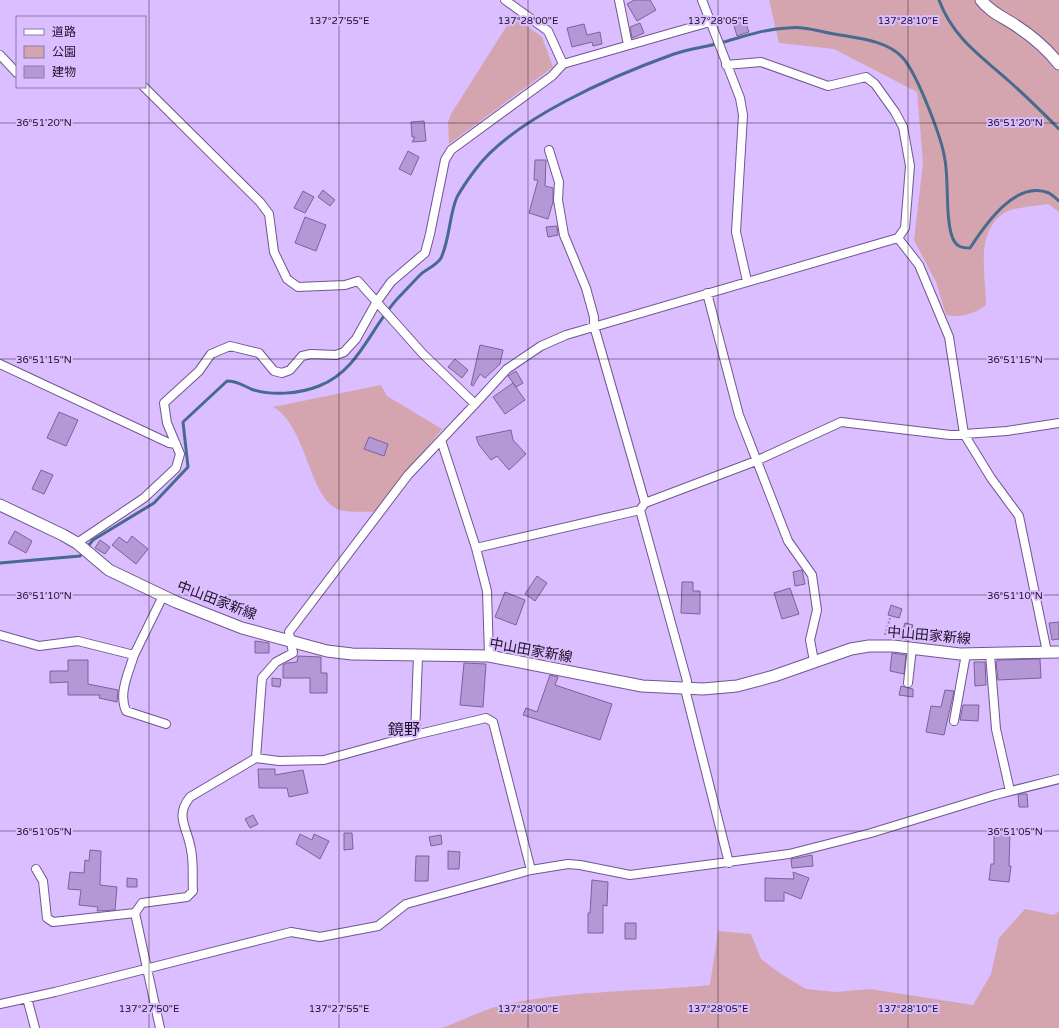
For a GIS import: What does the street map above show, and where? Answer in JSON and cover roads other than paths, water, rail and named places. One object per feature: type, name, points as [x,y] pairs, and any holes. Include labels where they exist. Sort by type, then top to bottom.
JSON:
[{"type":"main road","points":[[981,0],[987,9],[1015,25],[1048,50],[1059,64]]},
{"type":"main road","name":"中山田家新線","points":[[0,505],[77,543],[109,570],[163,596],[242,628],[327,650],[352,654],[489,656],[642,686],[685,689],[737,686],[774,676],[851,649],[881,646],[966,654],[1059,652]]},
{"type":"street","points":[[505,0],[548,31],[563,64]]},
{"type":"street","points":[[619,0],[628,45]]},
{"type":"street","points":[[702,0],[740,98],[743,115],[736,232],[748,281]]},
{"type":"street","points":[[77,543],[144,498],[176,468],[180,454],[167,423],[164,403],[199,371],[211,354],[230,346],[259,352],[274,370],[282,373],[290,370],[302,356],[311,354],[336,355],[344,352],[356,339],[376,303],[391,282],[425,253],[445,160],[451,150],[552,76],[563,64],[710,22]]},
{"type":"street","points":[[0,55],[16,72]]},
{"type":"street","points":[[256,758],[262,678],[276,662],[293,653],[289,632],[408,475],[508,369],[541,346],[594,326],[707,292],[898,238],[905,228],[910,166],[903,127],[896,112],[875,84],[866,77],[828,86],[761,62],[726,65]]},
{"type":"street","points":[[145,88],[269,214],[274,252],[287,279],[298,287],[345,285],[358,281],[423,354],[474,404]]},
{"type":"street","points":[[549,150],[559,182],[558,200],[564,234],[586,288],[594,317],[594,326],[645,503]]},
{"type":"street","points":[[898,238],[919,265],[949,337],[964,434],[991,478],[1019,516],[1047,652]]},
{"type":"street","points":[[707,292],[739,415],[756,461],[788,540],[812,575],[817,610],[810,640],[814,661]]},
{"type":"street","points":[[0,364],[169,444],[176,444]]},
{"type":"street","points":[[476,548],[640,510],[645,503],[756,461],[841,422],[950,435],[1007,431],[1059,423]]},
{"type":"street","points":[[441,440],[476,548],[487,591],[489,656]]},
{"type":"street","points":[[640,510],[687,682],[685,689],[729,862]]},
{"type":"street","points":[[163,596],[134,655],[124,686],[122,702],[126,710],[166,724]]},
{"type":"street","points":[[0,635],[39,646],[78,641],[134,655]]},
{"type":"street","points":[[908,683],[912,648]]},
{"type":"street","points":[[954,721],[966,654]]},
{"type":"street","points":[[990,654],[996,729],[1010,792]]},
{"type":"street","points":[[415,735],[418,656]]},
{"type":"street","points":[[160,1028],[135,913],[142,903],[187,897],[193,891],[192,850],[181,815],[183,805],[190,797],[256,758],[279,761],[324,760],[415,735],[486,718],[493,722],[531,870]]},
{"type":"street","points":[[0,1004],[291,932],[320,937],[378,926],[406,904],[531,870],[568,864],[630,875],[789,854],[848,839],[1059,779]]},
{"type":"street","points":[[36,870],[43,881],[47,918],[54,922],[135,913]]},
{"type":"street","points":[[27,998],[35,1028]]},
{"type":"waterway","points":[[939,0],[952,25],[969,46],[1023,93],[1059,129]]},
{"type":"waterway","points":[[0,563],[80,556],[93,540],[154,503],[188,467],[183,422],[227,381],[237,382],[251,389],[267,393],[285,393],[311,389],[333,379],[355,359],[380,321],[399,297],[421,274],[441,258],[446,243],[452,211],[457,197],[475,170],[492,151],[513,133],[566,101],[595,86],[674,54],[761,32],[793,28],[811,29],[871,41],[889,47],[903,58],[909,66],[922,92],[934,122],[945,160],[949,222],[953,239],[956,244],[962,247],[970,248],[993,217],[1013,198],[1025,192],[1037,190],[1049,193],[1059,201]]},
{"type":"district","name":"鏡野","points":[[404,729]]}]
